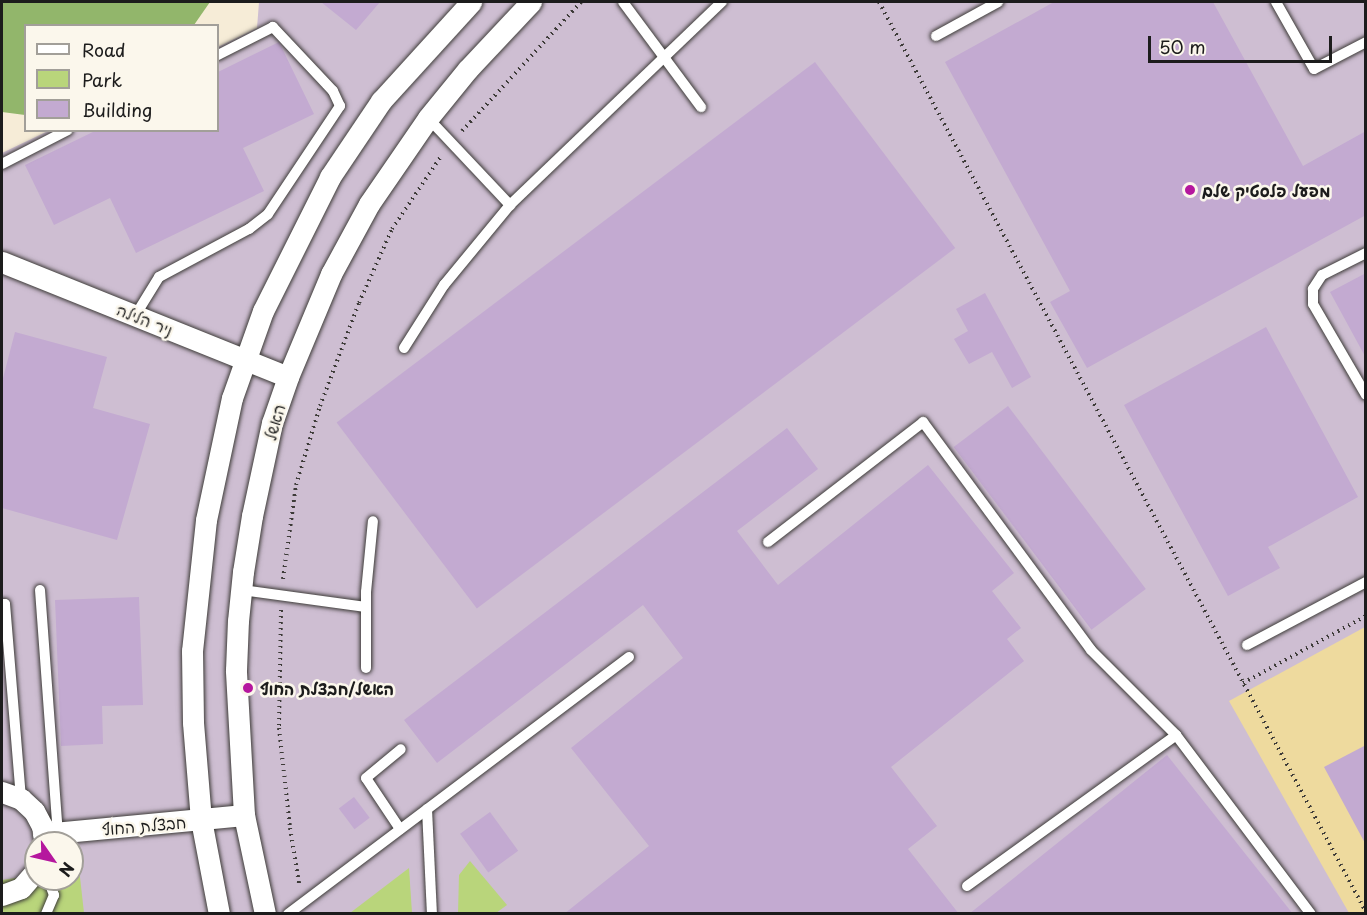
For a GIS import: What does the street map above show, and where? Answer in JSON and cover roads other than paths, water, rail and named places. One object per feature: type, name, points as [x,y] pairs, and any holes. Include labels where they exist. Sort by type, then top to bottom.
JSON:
[{"type":"street","points":[[219,914],[201,820],[193,722],[192,651],[196,594],[211,498],[232,398],[263,311],[287,258],[349,146],[381,102],[471,2]]},
{"type":"street","name":"האשל","points":[[265,914],[244,815],[236,670],[242,590],[252,516],[272,423],[288,377],[347,242],[428,118],[468,69],[531,2]]},
{"type":"street","name":"ניר הלילה","points":[[2,262],[288,377]]},
{"type":"street","points":[[2,792],[21,799],[34,811],[46,831]]},
{"type":"street","name":"חבצלת החוף","points":[[84,833],[244,815]]},
{"type":"street","points":[[2,895],[24,886]]},
{"type":"lane","points":[[623,2],[701,107]]},
{"type":"lane","points":[[404,348],[444,285],[510,205],[722,2]]},
{"type":"lane","points":[[936,36],[998,2]]},
{"type":"lane","points":[[1276,2],[1314,69],[1365,42]]},
{"type":"lane","points":[[135,316],[159,277],[249,229],[268,214],[340,106],[333,91],[273,27],[219,54]]},
{"type":"lane","points":[[428,118],[510,205]]},
{"type":"lane","points":[[2,164],[64,132]]},
{"type":"lane","points":[[1365,253],[1322,276],[1313,289],[1313,304],[1365,395]]},
{"type":"lane","points":[[768,542],[923,422],[1091,650],[1176,735],[1311,914]]},
{"type":"lane","points":[[366,668],[366,608],[373,521]]},
{"type":"lane","points":[[1247,645],[1365,582]]},
{"type":"lane","points":[[40,590],[49,831]]},
{"type":"lane","points":[[242,590],[366,608]]},
{"type":"lane","points":[[2,604],[5,604],[21,799]]},
{"type":"lane","points":[[288,914],[629,657]]},
{"type":"lane","points":[[967,886],[1176,735]]},
{"type":"lane","points":[[400,829],[366,778],[401,750]]},
{"type":"lane","points":[[427,809],[432,914]]},
{"type":"lane","points":[[46,914],[54,895],[52,891]]},
{"type":"place","name":"מפעל פלסטיק שלם","points":[[1190,190]]},
{"type":"place","name":"האשל/חבצלת החוף","points":[[248,688]]}]
